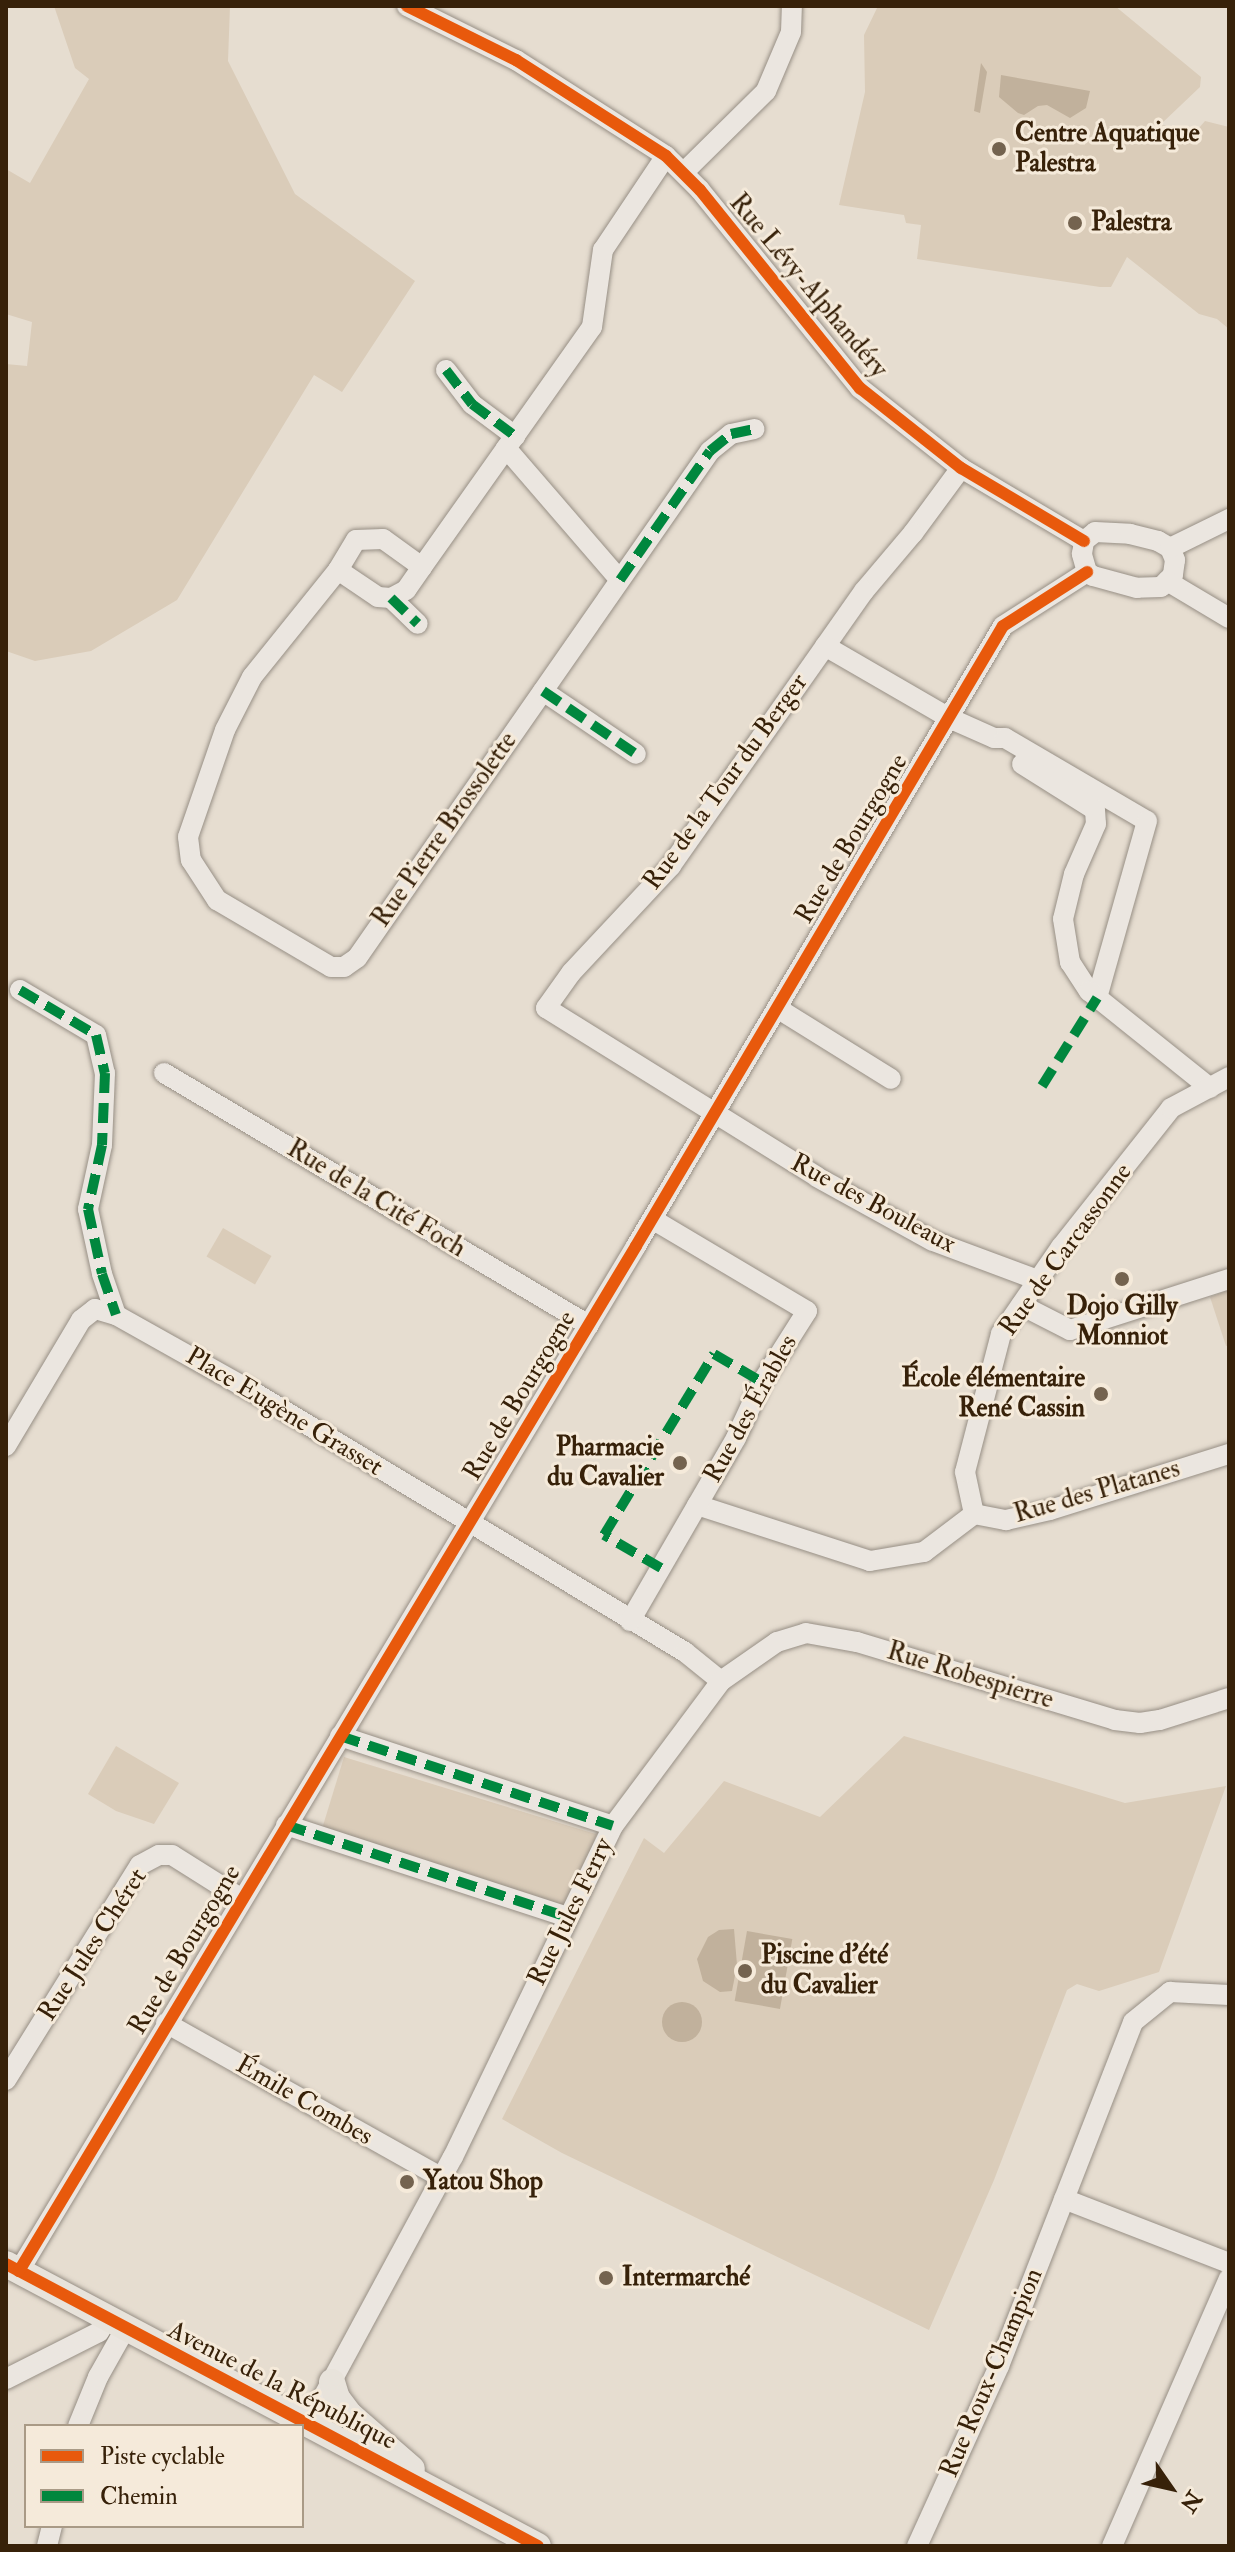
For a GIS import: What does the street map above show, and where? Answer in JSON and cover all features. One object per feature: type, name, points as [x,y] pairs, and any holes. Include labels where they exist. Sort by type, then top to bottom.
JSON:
[{"type":"main road","name":"Avenue de la République","points":[[12,2267],[538,2546]]},
{"type":"main road","points":[[332,2382],[337,2398],[350,2415],[396,2452],[428,2487]]},
{"type":"street","name":"Rue Lévy-Alphandéry","points":[[407,6],[516,60],[666,156],[684,172],[860,388],[961,468],[1084,541]]},
{"type":"street","points":[[684,172],[766,91],[791,32],[792,6]]},
{"type":"street","points":[[422,567],[383,539],[356,540],[338,570],[378,597],[391,598],[406,590],[592,327],[603,250],[666,156]]},
{"type":"street","points":[[446,370],[472,404],[511,442],[620,580]]},
{"type":"street","name":"Rue Pierre Brossolette","points":[[338,570],[252,677],[225,730],[188,837],[191,860],[217,900],[331,967],[344,967],[357,958],[710,451],[731,434],[754,429]]},
{"type":"street","name":"Rue de la Tour du Berger","points":[[716,1112],[546,1008],[571,973],[671,866],[864,591],[913,533],[961,468]]},
{"type":"street","points":[[1170,548],[1175,560],[1173,575],[1161,587],[1137,588],[1087,572],[1082,554],[1084,541],[1095,532],[1130,534],[1170,548],[1229,519]]},
{"type":"street","name":"Rue de Bourgogne","points":[[12,2267],[242,1899],[589,1325],[1003,626],[1087,572]]},
{"type":"street","points":[[1167,581],[1229,618]]},
{"type":"street","points":[[391,598],[418,624]]},
{"type":"street","points":[[825,646],[949,718],[994,738],[1005,738],[1147,821],[1097,998]]},
{"type":"street","points":[[543,691],[636,754]]},
{"type":"street","points":[[994,738],[996,748],[1095,810],[1096,824],[1074,874],[1063,919],[1070,962],[1097,998],[1210,1088]]},
{"type":"street","points":[[20,990],[96,1035],[105,1073],[102,1145],[88,1209],[102,1274],[116,1315]]},
{"type":"street","points":[[777,1008],[891,1079]]},
{"type":"street","name":"Rue de la Cité Foch","points":[[164,1073],[589,1325]]},
{"type":"street","name":"Rue de Carcassonne","points":[[974,1514],[965,1472],[968,1452],[1001,1334],[1038,1280],[1171,1108],[1229,1077]]},
{"type":"street","name":"Rue des Bouleaux","points":[[716,1112],[817,1177],[933,1241],[1038,1280]]},
{"type":"street","name":"Rue des Érables","points":[[630,1621],[697,1505],[762,1382],[807,1311],[652,1219]]},
{"type":"street","points":[[1021,1305],[1070,1330],[1229,1279]]},
{"type":"street","name":"Place Eugène Grasset","points":[[6,1446],[81,1320],[95,1309],[116,1315],[255,1393],[468,1524]]},
{"type":"street","name":"Rue des Platanes","points":[[697,1505],[870,1561],[924,1552],[974,1514],[1006,1520],[1050,1510],[1229,1454]]},
{"type":"street","points":[[468,1524],[685,1652],[721,1681]]},
{"type":"street","name":"Rue Robespierre","points":[[721,1681],[767,1648],[806,1633],[857,1642],[1115,1720],[1140,1723],[1160,1720],[1229,1698]]},
{"type":"street","name":"Rue Jules Ferry","points":[[309,2423],[442,2178],[613,1826],[721,1681]]},
{"type":"street","points":[[340,1736],[613,1826]]},
{"type":"street","points":[[286,1825],[568,1917]]},
{"type":"street","name":"Rue Jules Chéret","points":[[6,2080],[140,1865],[159,1855],[172,1855],[242,1899]]},
{"type":"street","name":"Rue Roux-Champion","points":[[917,2546],[999,2366],[1133,2022],[1170,1992],[1229,1995]]},
{"type":"street","name":"Émile Combes","points":[[166,2023],[442,2178]]},
{"type":"street","points":[[1064,2199],[1229,2263]]},
{"type":"street","points":[[1112,2546],[1229,2278]]},
{"type":"street","points":[[6,2379],[116,2324]]},
{"type":"street","points":[[79,2424],[116,2324]]},
{"type":"shaded area","points":[[54,6],[230,6],[228,61],[295,194],[415,281],[342,392],[314,375],[177,600],[91,651],[35,661],[6,651],[6,364],[27,366],[32,322],[6,314],[6,169],[30,183],[89,79],[75,68]]},
{"type":"shaded area","name":"Centre Aquatique Palestra","points":[[878,6],[1115,6],[1201,77],[1200,87],[1160,125],[1198,129],[1205,121],[1229,127],[1229,329],[1217,319],[1199,314],[1127,257],[1111,287],[917,259],[921,225],[906,223],[904,215],[839,205],[865,92],[864,35]]},
{"type":"shaded area","points":[[981,63],[987,72],[980,113],[974,111]]},
{"type":"shaded area","points":[[1001,75],[1090,91],[1086,108],[1070,118],[1047,105],[1038,106],[1024,115],[1018,113],[999,97]]},
{"type":"shaded area","points":[[223,1228],[271,1256],[255,1285],[206,1257]]},
{"type":"shaded area","points":[[1229,1290],[1229,1345],[1226,1346],[1210,1297]]},
{"type":"shaded area","points":[[904,1736],[1125,1803],[1226,1786],[1159,1972],[1099,1991],[1077,1984],[1067,1990],[994,2180],[929,2330],[562,2153],[502,2119],[644,1838],[664,1853],[724,1781],[820,1817]]},
{"type":"shaded area","points":[[116,1746],[179,1783],[154,1824],[116,1811],[88,1794]]},
{"type":"shaded area","points":[[344,1757],[596,1834],[574,1909],[321,1832]]},
{"type":"shaded area","points":[[734,1929],[737,1965],[732,1991],[720,1992],[703,1981],[697,1959],[708,1937],[719,1930]]},
{"type":"shaded area","points":[[747,1931],[792,1939],[780,2009],[735,2001]]},
{"type":"shaded area","points":[[682,2002],[696,2008],[702,2022],[696,2036],[682,2042],[668,2036],[662,2022],[668,2008]]},
{"type":"marked path","points":[[446,370],[472,404],[515,436]]},
{"type":"marked path","points":[[620,580],[710,451],[731,434],[754,429]]},
{"type":"marked path","points":[[391,598],[418,624]]},
{"type":"marked path","points":[[543,691],[636,754]]},
{"type":"marked path","points":[[20,990],[96,1035],[105,1073],[102,1145],[88,1209],[102,1274],[116,1315]]},
{"type":"marked path","points":[[1042,1086],[1097,998]]},
{"type":"marked path","points":[[661,1568],[604,1535],[714,1354],[762,1382]]},
{"type":"marked path","points":[[340,1736],[613,1826]]},
{"type":"marked path","points":[[286,1825],[568,1917]]},
{"type":"cycle path","points":[[407,6],[516,60],[666,156],[700,190],[860,388],[961,468],[1084,541]]},
{"type":"cycle path","points":[[19,2271],[636,1246],[1003,626],[1087,572]]},
{"type":"cycle path","points":[[6,2264],[538,2546]]},
{"type":"place","name":"Centre Aquatique Palestra","points":[[999,149]]},
{"type":"place","name":"Palestra","points":[[1075,223]]},
{"type":"place","name":"Dojo Gilly Monniot","points":[[1122,1279]]},
{"type":"place","name":"École élémentaire René Cassin","points":[[1101,1394]]},
{"type":"place","name":"Pharmacie du Cavalier","points":[[680,1463]]},
{"type":"place","name":"Piscine d'été du Cavalier","points":[[745,1971]]},
{"type":"place","name":"Yatou Shop","points":[[407,2182]]},
{"type":"place","name":"Intermarché","points":[[606,2278]]}]
